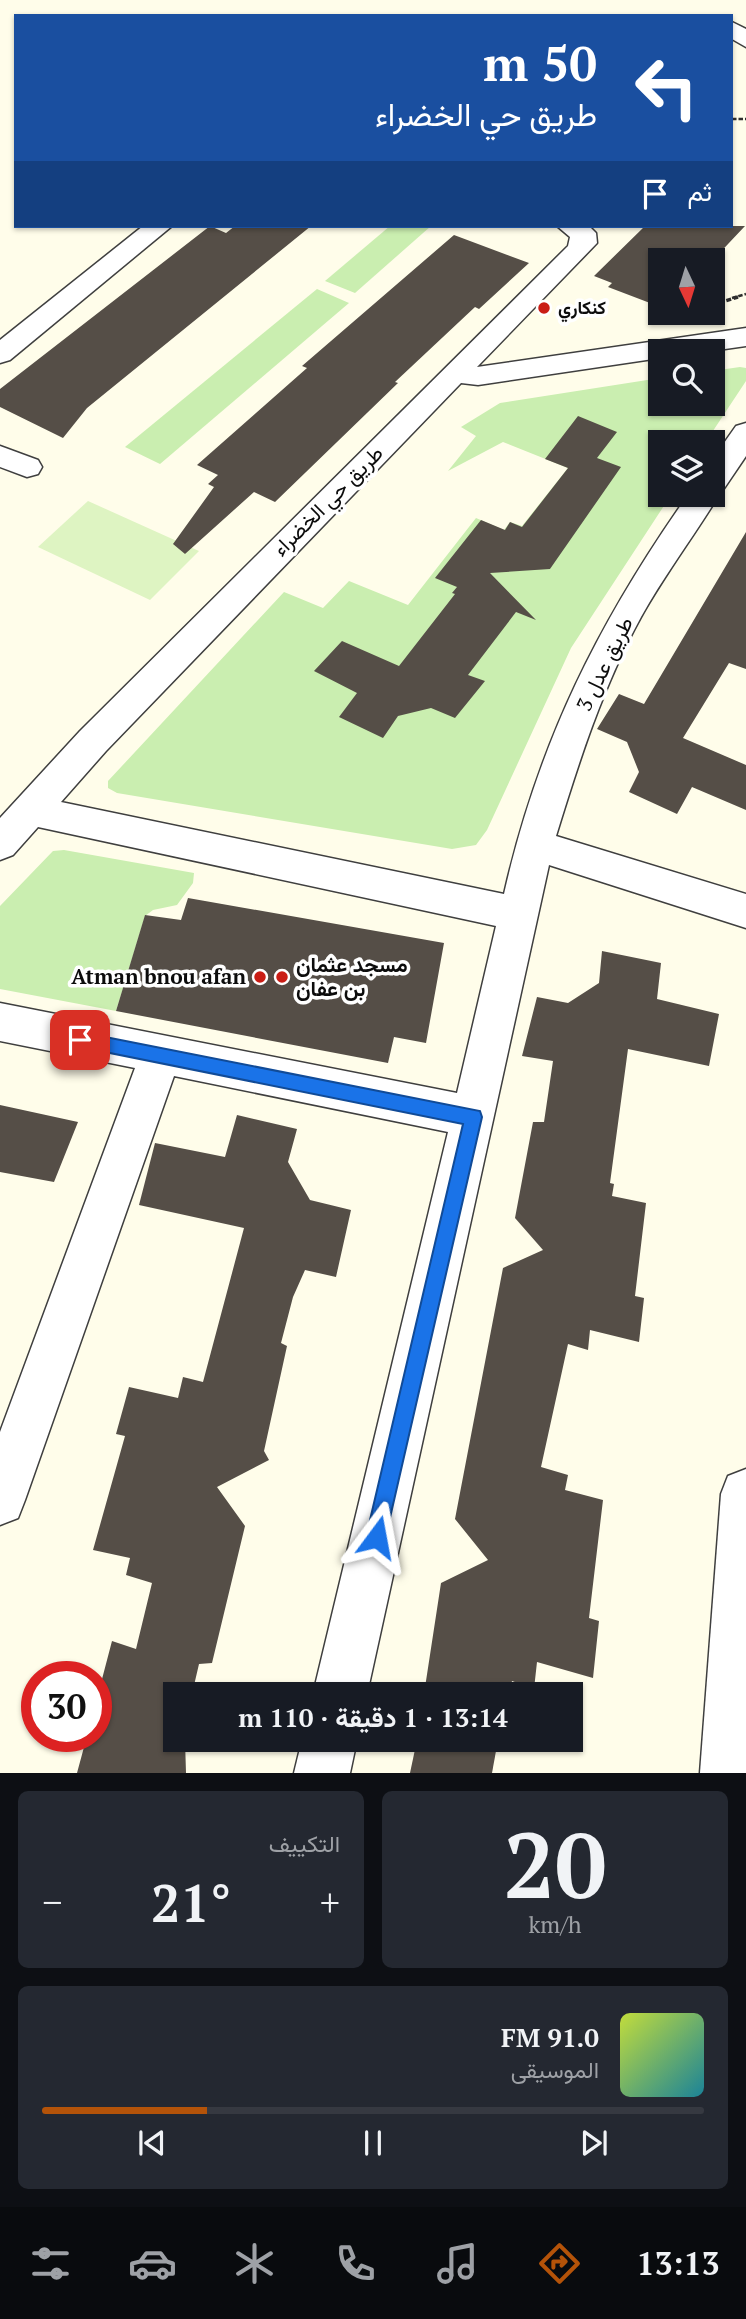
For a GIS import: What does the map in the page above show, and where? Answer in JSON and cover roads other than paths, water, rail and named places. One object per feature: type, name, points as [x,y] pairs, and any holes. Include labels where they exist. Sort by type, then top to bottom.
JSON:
[{"type":"street","points":[[0,354],[157,228]]},
{"type":"street","name":"طريق حي الخضراء","points":[[0,844],[28,810],[454,373],[578,252],[584,243],[583,233],[574,228]]},
{"type":"street","points":[[454,373],[478,376],[746,337]]},
{"type":"street","points":[[725,463],[746,433]]},
{"type":"street","name":"طريق عدل 3","points":[[473,1117],[534,845],[564,752],[606,652],[696,507]]},
{"type":"street","points":[[28,810],[518,914]]},
{"type":"street","points":[[534,845],[746,911]]},
{"type":"street","points":[[0,1023],[160,1057],[473,1117],[344,1682]]},
{"type":"street","points":[[0,1500],[160,1057]]},
{"type":"street","points":[[728,1773],[746,1494]]},
{"type":"street","points":[[322,1773],[327,1752]]},
{"type":"place","name":"كنكاري","points":[[544,308]]},
{"type":"place","name":"Atman bnou afan","points":[[260,977]]},
{"type":"place","name":"مسجد عثمان بن عفان","points":[[282,977]]}]
